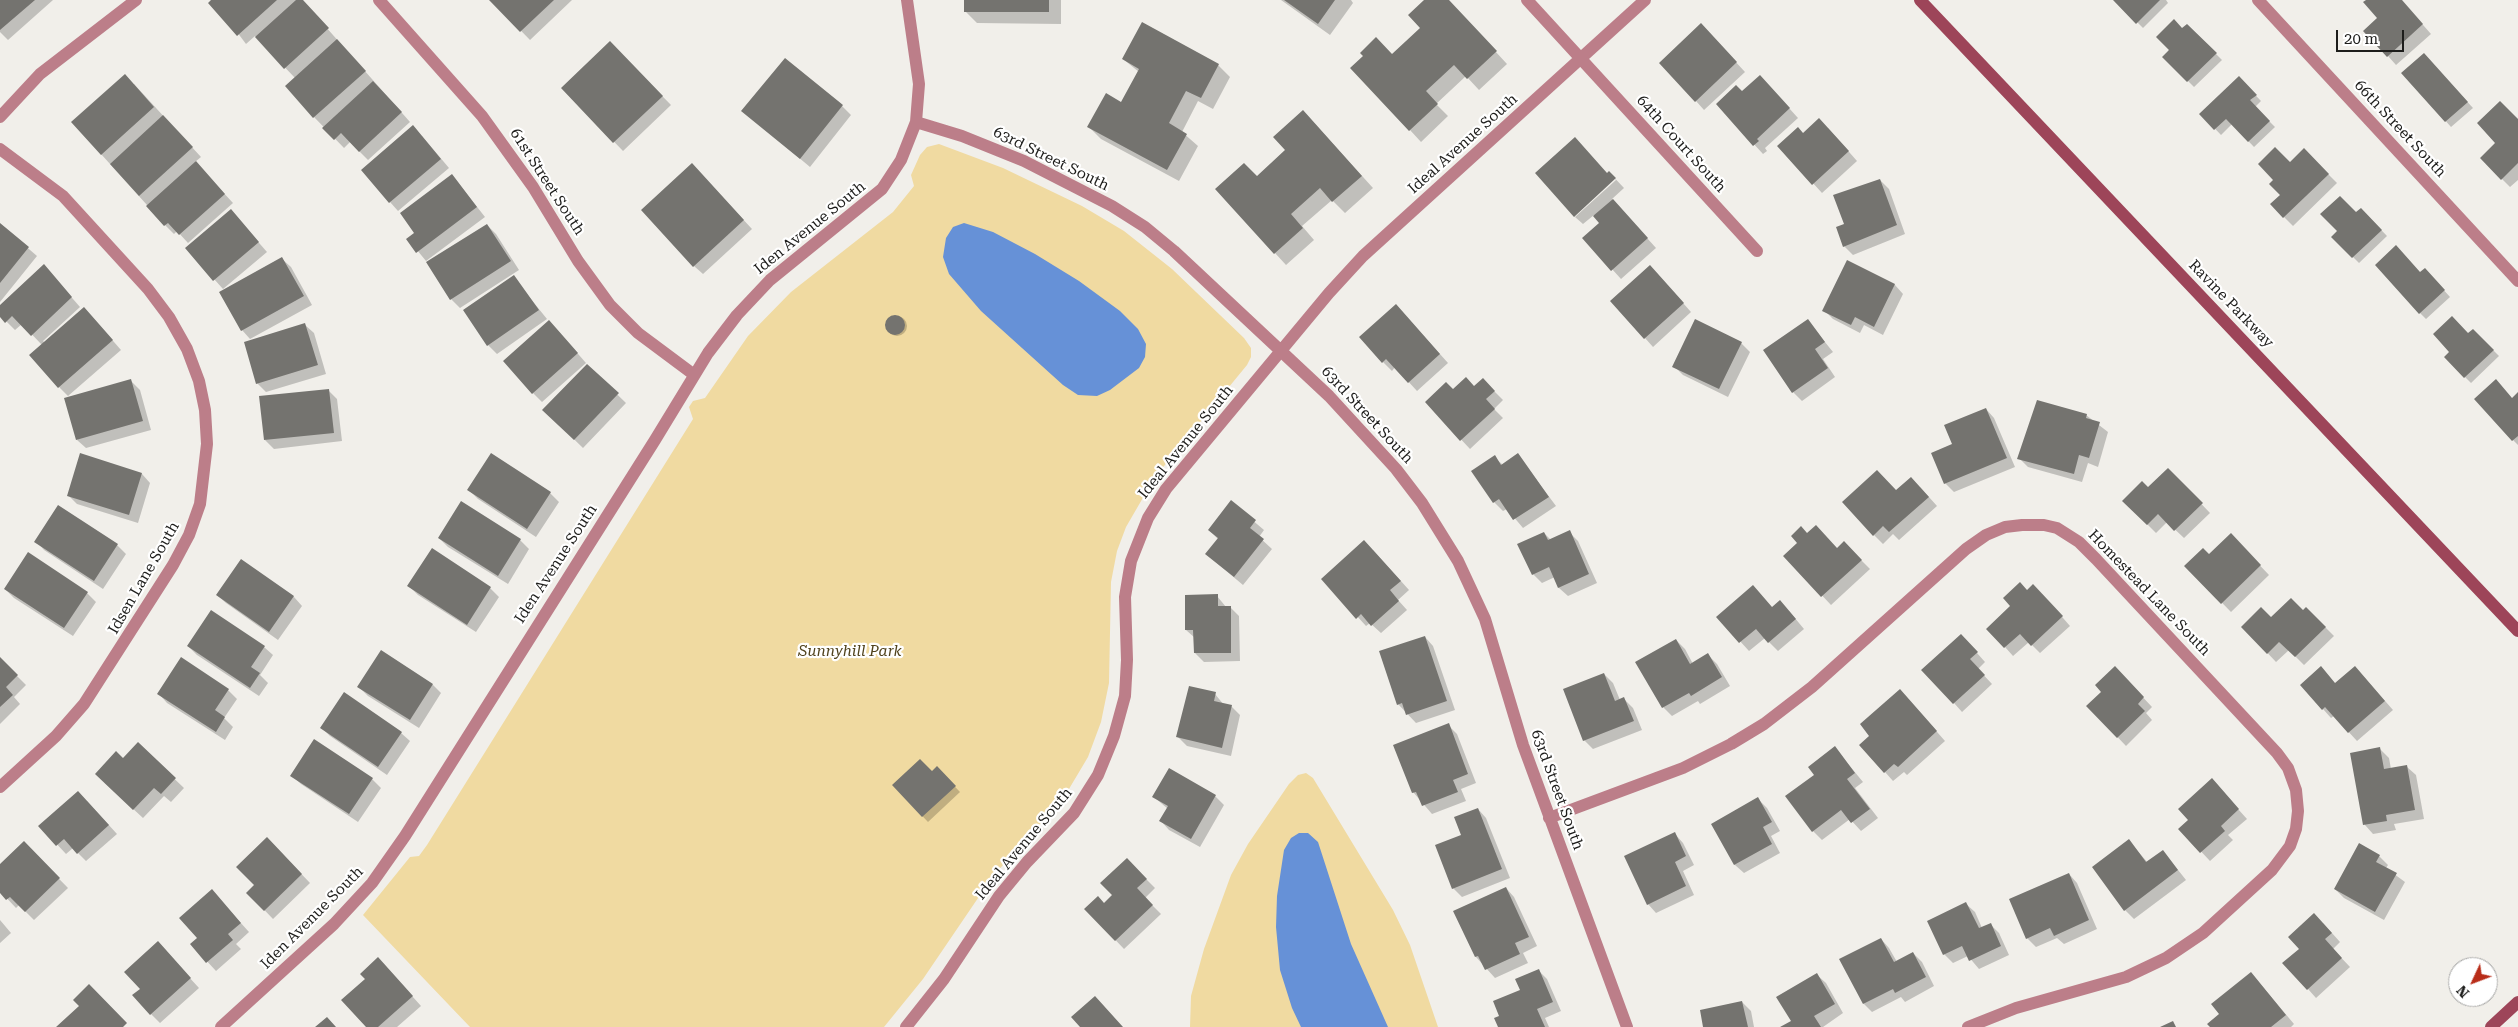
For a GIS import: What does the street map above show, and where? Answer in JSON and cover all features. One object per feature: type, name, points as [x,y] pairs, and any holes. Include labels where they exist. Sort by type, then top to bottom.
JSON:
[{"type":"street","points":[[0,117],[40,74],[136,0]]},
{"type":"street","name":"61st Street South","points":[[379,0],[460,90],[490,127],[534,187],[582,268],[610,305],[638,333],[693,374]]},
{"type":"street","points":[[907,0],[919,84],[916,122]]},
{"type":"street","name":"64th Court South","points":[[1528,0],[1757,251]]},
{"type":"street","name":"Ideal Avenue South","points":[[906,1027],[944,979],[999,896],[1027,862],[1074,813],[1094,782],[1108,752],[1122,709],[1127,660],[1126,588],[1131,561],[1140,534],[1166,489],[1363,256],[1645,0]]},
{"type":"street","name":"Ravine Parkway","points":[[1920,0],[2518,631]]},
{"type":"street","name":"66th Street South","points":[[2258,0],[2518,281]]},
{"type":"street","name":"Iden Avenue South","points":[[221,1027],[334,924],[380,873],[660,433],[693,374],[737,315],[770,280],[882,190],[901,160],[916,122]]},
{"type":"street","name":"63rd Street South","points":[[916,122],[957,134],[1011,156],[1070,184],[1126,215],[1168,246],[1329,396],[1396,469],[1447,542],[1472,588],[1485,619],[1516,725],[1627,1027]]},
{"type":"street","name":"Idsen Lane South","points":[[0,149],[49,184],[67,201],[148,290],[169,317],[187,349],[199,381],[205,410],[207,444],[200,504],[189,535],[173,565],[84,704],[56,736],[0,787]]},
{"type":"street","name":"Homestead Lane South","points":[[1549,818],[1684,768],[1731,744],[1764,724],[1812,687],[1966,549],[1986,535],[2005,527],[2022,524],[2044,525],[2057,528],[2079,542],[2096,559],[2277,753],[2288,768],[2296,790],[2298,811],[2296,829],[2290,846],[2272,870],[2202,934],[2166,958],[2126,977],[2016,1008],[1968,1027]]},
{"type":"street","points":[[2490,1027],[2518,1002]]},
{"type":"green space","name":"Sunnyhill Park","points":[[939,144],[1003,168],[1082,206],[1124,231],[1172,269],[1244,338],[1251,348],[1251,357],[1247,365],[1155,477],[1126,527],[1117,551],[1111,582],[1109,683],[1101,722],[1088,757],[1063,799],[993,876],[923,979],[884,1027],[470,1027],[363,915],[410,857],[419,856],[427,845],[693,419],[689,407],[693,401],[705,398],[748,336],[791,292],[893,212],[914,186],[911,175],[920,155],[927,147]]},
{"type":"green space","points":[[1306,773],[1313,778],[1393,910],[1410,945],[1438,1027],[1190,1027],[1191,996],[1204,949],[1231,875],[1248,844],[1289,784],[1298,775]]},
{"type":"water","points":[[964,223],[993,232],[1035,254],[1079,281],[1120,311],[1138,329],[1146,344],[1145,357],[1139,368],[1110,390],[1097,396],[1078,395],[1063,385],[981,311],[949,274],[943,257],[946,238],[953,227]]},
{"type":"water","points":[[1299,833],[1308,833],[1318,842],[1351,944],[1388,1027],[1301,1027],[1292,1008],[1280,970],[1276,927],[1277,896],[1284,850],[1291,838]]},
{"type":"building","points":[[0,0],[35,0],[0,30]]},
{"type":"building","points":[[211,0],[277,0],[237,36],[208,3]]},
{"type":"building","points":[[296,0],[303,0],[329,28],[284,69],[255,37]]},
{"type":"building","points":[[489,0],[554,0],[520,32]]},
{"type":"building","points":[[964,0],[1049,0],[1049,12],[964,12]]},
{"type":"building","points":[[1284,0],[1335,0],[1318,24]]},
{"type":"building","points":[[1424,0],[1449,0],[1497,51],[1467,79],[1454,65],[1426,91],[1438,104],[1409,131],[1350,68],[1363,56],[1360,53],[1376,37],[1392,54],[1420,28],[1408,15]]},
{"type":"building","points":[[2113,0],[2160,0],[2136,24]]},
{"type":"building","points":[[2366,0],[2402,0],[2423,24],[2387,57],[2363,31],[2377,18],[2363,2]]},
{"type":"building","points":[[2174,19],[2182,28],[2187,24],[2217,53],[2187,82],[2162,57],[2169,50],[2156,37]]},
{"type":"building","points":[[1142,22],[1219,64],[1201,98],[1186,91],[1169,123],[1187,134],[1167,170],[1087,127],[1106,93],[1121,102],[1139,69],[1122,59]]},
{"type":"building","points":[[1701,23],[1737,62],[1695,102],[1659,63]]},
{"type":"building","points":[[337,39],[366,71],[313,118],[285,86]]},
{"type":"building","points":[[610,41],[663,96],[613,143],[561,88]]},
{"type":"building","points":[[2424,53],[2468,102],[2445,122],[2401,73]]},
{"type":"building","points":[[785,58],[843,105],[800,159],[741,111]]},
{"type":"building","points":[[125,74],[154,107],[101,155],[71,122]]},
{"type":"building","points":[[1760,75],[1790,108],[1757,139],[1759,141],[1753,146],[1716,104],[1736,85],[1742,91]]},
{"type":"building","points":[[2239,76],[2257,95],[2250,100],[2270,121],[2248,142],[2226,119],[2214,130],[2199,114]]},
{"type":"building","points":[[373,81],[402,112],[359,152],[341,133],[334,140],[322,128]]},
{"type":"building","points":[[2500,101],[2518,119],[2518,163],[2501,180],[2480,158],[2495,143],[2477,123]]},
{"type":"building","points":[[1303,110],[1362,176],[1332,202],[1320,188],[1291,214],[1303,228],[1274,254],[1215,189],[1244,163],[1257,176],[1285,150],[1273,137]]},
{"type":"building","points":[[163,115],[193,147],[139,196],[110,164]]},
{"type":"building","points":[[1819,118],[1849,151],[1812,185],[1777,146],[1798,127],[1803,133]]},
{"type":"building","points":[[413,125],[441,159],[389,203],[361,170]]},
{"type":"building","points":[[1575,137],[1607,173],[1609,171],[1616,178],[1574,217],[1535,173]]},
{"type":"building","points":[[2275,147],[2290,162],[2304,148],[2329,174],[2283,218],[2270,204],[2280,195],[2269,184],[2273,180],[2258,164]]},
{"type":"building","points":[[196,161],[225,194],[179,235],[168,223],[164,226],[146,206]]},
{"type":"building","points":[[692,163],[744,220],[693,267],[641,210]]},
{"type":"building","points":[[452,174],[477,207],[416,253],[406,239],[414,233],[400,213]]},
{"type":"building","points":[[1880,179],[1897,225],[1843,247],[1836,227],[1844,224],[1833,195]]},
{"type":"building","points":[[2340,196],[2356,212],[2361,208],[2382,230],[2352,258],[2331,237],[2337,231],[2320,214]]},
{"type":"building","points":[[1613,199],[1648,238],[1611,271],[1582,238],[1599,223],[1593,216]]},
{"type":"building","points":[[231,209],[259,242],[213,281],[185,248]]},
{"type":"building","points":[[0,223],[29,247],[0,283]]},
{"type":"building","points":[[487,224],[511,261],[450,300],[426,262]]},
{"type":"building","points":[[2396,245],[2420,272],[2425,268],[2445,290],[2419,314],[2375,265]]},
{"type":"building","points":[[282,257],[304,296],[241,331],[219,292]]},
{"type":"building","points":[[1847,260],[1895,284],[1874,327],[1855,317],[1851,325],[1822,311]]},
{"type":"building","points":[[44,264],[72,297],[31,336],[12,316],[5,323],[0,317],[0,305]]},
{"type":"building","points":[[1650,265],[1684,303],[1644,339],[1610,301]]},
{"type":"building","points":[[514,275],[539,310],[487,346],[463,310]]},
{"type":"building","points":[[1396,304],[1440,354],[1408,383],[1386,359],[1382,363],[1359,337]]},
{"type":"building","points":[[84,307],[113,340],[58,388],[29,355]]},
{"type":"building","points":[[895,315],[902,318],[905,325],[902,332],[895,335],[888,332],[885,325],[888,318]]},
{"type":"building","points":[[2452,316],[2468,333],[2473,329],[2494,350],[2464,378],[2444,357],[2449,352],[2433,334]]},
{"type":"building","points":[[1695,319],[1742,342],[1719,389],[1672,367]]},
{"type":"building","points":[[1808,319],[1825,342],[1815,349],[1828,368],[1792,393],[1763,350]]},
{"type":"building","points":[[549,320],[578,353],[532,394],[503,361]]},
{"type":"building","points":[[305,323],[318,365],[256,384],[244,342]]},
{"type":"building","points":[[587,364],[619,393],[574,440],[542,410]]},
{"type":"building","points":[[1466,377],[1474,386],[1483,378],[1495,391],[1486,399],[1495,409],[1460,441],[1425,402],[1446,382],[1453,389]]},
{"type":"building","points":[[131,379],[143,421],[76,440],[64,398]]},
{"type":"building","points":[[2496,379],[2512,398],[2518,392],[2518,436],[2512,441],[2474,399]]},
{"type":"building","points":[[329,389],[334,433],[264,440],[259,396]]},
{"type":"building","points":[[2037,400],[2087,414],[2086,418],[2100,422],[2089,458],[2079,455],[2074,474],[2017,459]]},
{"type":"building","points":[[1986,408],[2007,458],[1944,484],[1931,453],[1952,444],[1944,425]]},
{"type":"building","points":[[80,453],[142,473],[129,515],[67,496]]},
{"type":"building","points":[[491,453],[551,492],[527,529],[467,490]]},
{"type":"building","points":[[1518,453],[1549,497],[1513,520],[1499,499],[1493,503],[1471,471],[1495,455],[1501,465]]},
{"type":"building","points":[[2168,468],[2203,503],[2174,531],[2158,514],[2147,525],[2122,501],[2142,481],[2148,487]]},
{"type":"building","points":[[1877,470],[1896,490],[1911,477],[1929,497],[1889,532],[1883,526],[1873,536],[1842,502]]},
{"type":"building","points":[[1231,500],[1256,520],[1250,528],[1264,539],[1234,577],[1205,554],[1218,538],[1208,530]]},
{"type":"building","points":[[461,501],[521,539],[498,576],[438,538]]},
{"type":"building","points":[[58,505],[118,544],[94,581],[34,542]]},
{"type":"building","points":[[1816,525],[1837,548],[1844,541],[1862,560],[1821,597],[1783,556],[1797,543],[1791,536],[1801,526],[1807,533]]},
{"type":"building","points":[[1570,530],[1589,574],[1558,588],[1549,567],[1532,575],[1517,544],[1544,532],[1548,540]]},
{"type":"building","points":[[2231,533],[2261,565],[2221,604],[2184,566],[2203,548],[2209,554]]},
{"type":"building","points":[[1364,540],[1401,581],[1390,590],[1399,601],[1371,626],[1361,614],[1356,619],[1321,579]]},
{"type":"building","points":[[432,548],[491,587],[467,625],[407,586]]},
{"type":"building","points":[[28,552],[88,592],[64,628],[4,589]]},
{"type":"building","points":[[241,559],[294,596],[269,632],[216,595]]},
{"type":"building","points":[[2020,582],[2027,590],[2033,584],[2063,616],[2031,646],[2020,634],[2004,648],[1986,629],[2010,606],[2003,598]]},
{"type":"building","points":[[1753,585],[1772,607],[1780,600],[1796,619],[1768,643],[1756,629],[1739,643],[1716,617]]},
{"type":"building","points":[[1218,594],[1218,606],[1231,606],[1231,653],[1194,653],[1193,630],[1185,630],[1185,595]]},
{"type":"building","points":[[2291,598],[2303,610],[2306,607],[2326,627],[2295,657],[2279,642],[2267,654],[2241,627],[2261,607],[2271,617]]},
{"type":"building","points":[[211,610],[265,646],[251,667],[260,673],[250,688],[187,646]]},
{"type":"building","points":[[1961,634],[1978,652],[1970,659],[1985,675],[1953,704],[1921,670]]},
{"type":"building","points":[[1425,636],[1447,701],[1406,715],[1402,703],[1397,705],[1379,651]]},
{"type":"building","points":[[1676,639],[1690,664],[1708,653],[1722,677],[1691,696],[1689,693],[1662,708],[1635,662]]},
{"type":"building","points":[[381,650],[433,684],[410,720],[357,687]]},
{"type":"building","points":[[0,657],[18,675],[6,687],[13,695],[0,707]]},
{"type":"building","points":[[181,657],[229,689],[215,710],[225,717],[216,732],[157,694]]},
{"type":"building","points":[[2115,666],[2144,697],[2138,704],[2145,711],[2117,738],[2086,706],[2101,692],[2095,685]]},
{"type":"building","points":[[2321,666],[2335,683],[2355,666],[2385,701],[2348,733],[2325,707],[2322,710],[2300,685]]},
{"type":"building","points":[[1604,673],[1615,701],[1624,697],[1634,721],[1583,741],[1563,689]]},
{"type":"building","points":[[1189,686],[1216,692],[1214,701],[1232,705],[1222,748],[1176,737]]},
{"type":"building","points":[[1900,689],[1937,731],[1898,767],[1894,764],[1884,773],[1859,745],[1869,736],[1860,724]]},
{"type":"building","points":[[344,692],[402,732],[378,767],[320,728]]},
{"type":"building","points":[[1449,723],[1468,774],[1453,780],[1458,792],[1422,806],[1416,792],[1412,793],[1393,745]]},
{"type":"building","points":[[314,739],[373,778],[349,814],[290,776]]},
{"type":"building","points":[[138,742],[176,778],[161,794],[154,788],[133,810],[95,774],[116,751],[123,758]]},
{"type":"building","points":[[1835,746],[1855,773],[1847,779],[1870,809],[1851,823],[1841,810],[1812,832],[1785,796],[1814,775],[1808,767]]},
{"type":"building","points":[[2380,747],[2384,769],[2407,765],[2415,810],[2386,815],[2387,821],[2363,825],[2350,753]]},
{"type":"building","points":[[920,759],[932,771],[937,766],[956,786],[922,817],[892,785]]},
{"type":"building","points":[[1169,768],[1216,795],[1191,839],[1159,821],[1168,806],[1152,797]]},
{"type":"building","points":[[2212,778],[2239,809],[2221,826],[2225,831],[2200,853],[2178,829],[2188,820],[2178,809]]},
{"type":"building","points":[[78,791],[109,825],[77,854],[64,839],[56,846],[38,826]]},
{"type":"building","points":[[1758,797],[1772,822],[1763,827],[1772,844],[1734,865],[1711,824]]},
{"type":"building","points":[[1478,808],[1502,869],[1452,889],[1435,845],[1461,835],[1454,817]]},
{"type":"building","points":[[1675,832],[1686,856],[1675,862],[1686,886],[1647,905],[1624,856]]},
{"type":"building","points":[[267,837],[302,874],[264,911],[246,893],[254,885],[236,867]]},
{"type":"building","points":[[2129,839],[2146,862],[2163,850],[2178,870],[2124,911],[2092,867]]},
{"type":"building","points":[[24,841],[60,878],[25,912],[10,897],[6,900],[0,893],[0,864]]},
{"type":"building","points":[[2359,843],[2380,855],[2376,862],[2397,873],[2375,912],[2334,889]]},
{"type":"building","points":[[1127,858],[1147,879],[1137,888],[1153,905],[1115,941],[1084,909],[1098,896],[1104,903],[1112,895],[1100,883]]},
{"type":"building","points":[[2069,873],[2089,920],[2054,936],[2050,928],[2026,939],[2009,899]]},
{"type":"building","points":[[1506,887],[1529,937],[1515,943],[1520,954],[1485,970],[1478,956],[1475,957],[1453,911]]},
{"type":"building","points":[[212,889],[241,923],[228,934],[233,940],[206,963],[190,944],[197,938],[179,918]]},
{"type":"building","points":[[1966,902],[1979,928],[1991,923],[2001,946],[1969,961],[1962,946],[1943,955],[1927,921]]},
{"type":"building","points":[[2314,913],[2332,933],[2325,939],[2342,958],[2307,990],[2282,963],[2299,949],[2288,937]]},
{"type":"building","points":[[1881,938],[1894,962],[1913,952],[1926,977],[1895,993],[1893,989],[1863,1004],[1839,959]]},
{"type":"building","points":[[158,941],[191,978],[150,1015],[132,995],[140,989],[124,972]]},
{"type":"building","points":[[378,957],[413,996],[378,1027],[366,1027],[341,1000],[365,979],[360,974]]},
{"type":"building","points":[[1539,969],[1553,1002],[1537,1009],[1545,1027],[1498,1027],[1494,1018],[1499,1016],[1493,1001],[1520,990],[1515,979]]},
{"type":"building","points":[[2251,972],[2286,1015],[2271,1027],[2210,1027],[2207,1024],[2219,1014],[2211,1004]]},
{"type":"building","points":[[1817,973],[1835,1004],[1814,1016],[1821,1027],[1780,1027],[1791,1021],[1776,997]]},
{"type":"building","points":[[89,984],[127,1023],[123,1027],[56,1027],[79,1006],[73,1000]]},
{"type":"building","points":[[1095,996],[1123,1027],[1080,1027],[1071,1017]]},
{"type":"building","points":[[1742,1001],[1748,1027],[1703,1027],[1700,1010]]},
{"type":"building","points":[[327,1017],[336,1027],[315,1027]]},
{"type":"building","points":[[2173,1021],[2176,1027],[2160,1027]]}]
